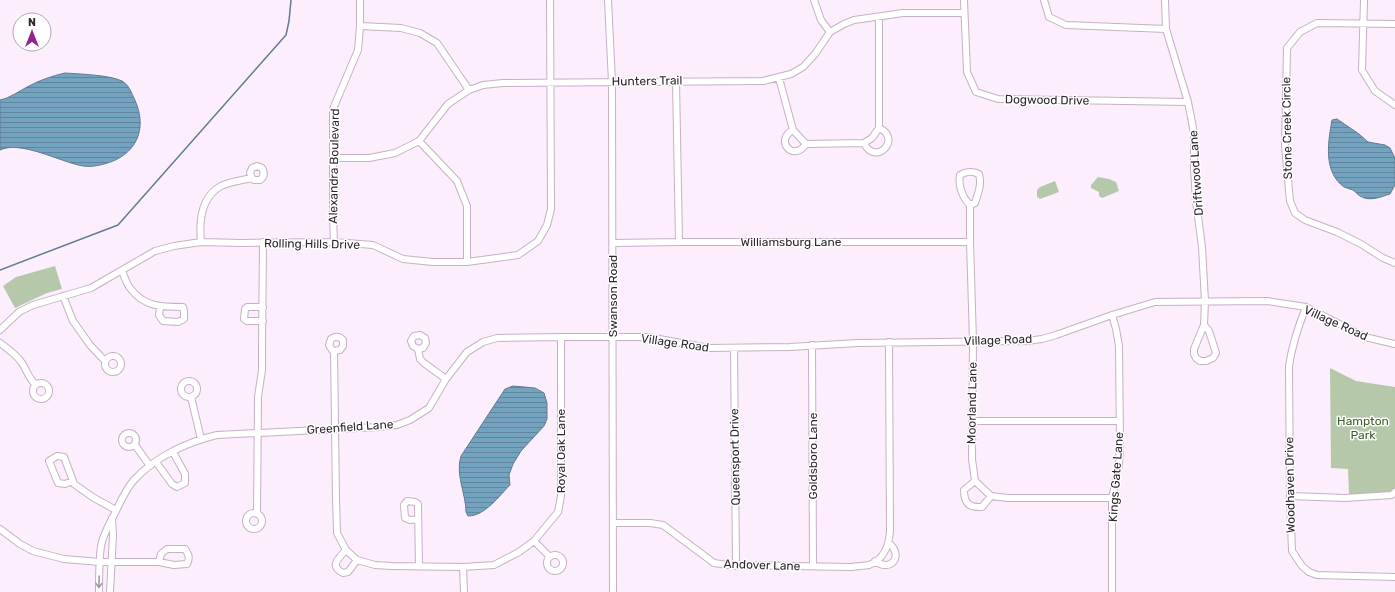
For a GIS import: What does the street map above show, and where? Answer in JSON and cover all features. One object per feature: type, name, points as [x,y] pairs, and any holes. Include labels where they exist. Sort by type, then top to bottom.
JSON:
[{"type":"street","name":"Alexandra Boulevard","points":[[334,242],[333,109],[358,50],[360,0]]},
{"type":"street","name":"Rolling Hills Drive","points":[[0,330],[19,312],[33,305],[91,288],[155,250],[201,242],[241,244],[263,242],[334,242],[373,245],[403,259],[433,262],[467,262],[518,255],[538,241],[547,225],[551,209],[550,0]]},
{"type":"street","name":"Swanson Road","points":[[608,0],[612,82],[613,592]]},
{"type":"street","points":[[814,0],[821,20],[830,32]]},
{"type":"street","name":"Dogwood Drive","points":[[964,0],[967,72],[976,92],[998,99],[1188,102]]},
{"type":"street","points":[[1044,0],[1049,17],[1066,25],[1166,29]]},
{"type":"street","name":"Driftwood Lane","points":[[1165,0],[1166,29],[1188,102],[1194,133],[1196,201],[1202,247],[1205,301],[1204,325],[1194,349],[1194,354],[1200,361],[1206,361],[1213,358],[1216,353],[1209,331],[1204,325]]},
{"type":"street","points":[[1364,0],[1362,70],[1375,92],[1395,105]]},
{"type":"street","name":"Hunters Trail","points":[[334,158],[369,158],[395,153],[419,141],[448,104],[469,90],[483,85],[550,82],[763,81],[791,74],[803,67],[815,54],[830,32],[854,20],[903,13],[964,12]]},
{"type":"street","points":[[806,144],[864,143],[872,138],[879,128],[879,17]]},
{"type":"street","name":"Stone Creek Circle","points":[[1395,24],[1317,23],[1300,32],[1287,48],[1285,146],[1290,201],[1295,213],[1305,220],[1338,232],[1383,258],[1395,263]]},
{"type":"street","points":[[360,26],[401,28],[420,33],[437,43],[469,90]]},
{"type":"street","points":[[779,78],[794,130],[806,144]]},
{"type":"street","points":[[676,81],[679,242]]},
{"type":"street","points":[[864,143],[866,148],[875,153],[881,152],[885,149],[888,144],[887,134],[879,128]]},
{"type":"street","points":[[794,130],[788,133],[785,139],[786,145],[790,150],[796,152],[802,149],[806,144]]},
{"type":"street","points":[[419,141],[458,181],[467,206],[467,262]]},
{"type":"street","name":"Moorland Lane","points":[[965,172],[974,172],[978,174],[980,179],[980,187],[974,203],[970,205],[964,200],[959,181],[960,175],[965,172]]},
{"type":"street","points":[[201,242],[201,215],[208,197],[221,185],[252,178]]},
{"type":"street","name":"Moorland Lane","points":[[970,205],[973,341],[972,459],[975,481]]},
{"type":"street","points":[[257,514],[258,396],[262,370],[263,242]]},
{"type":"street","name":"Williamsburg Lane","points":[[613,244],[679,242],[970,242]]},
{"type":"street","points":[[122,270],[129,287],[142,300],[155,306],[160,306]]},
{"type":"street","points":[[64,296],[73,321],[90,345],[105,361]]},
{"type":"street","name":"Village Road","points":[[612,338],[648,337],[709,348],[790,347],[890,342],[1027,341],[1042,339],[1155,302],[1267,301],[1306,307],[1365,337],[1395,344]]},
{"type":"street","points":[[263,307],[247,307],[245,309],[244,319],[248,321],[263,321]]},
{"type":"street","name":"Woodhaven Drive","points":[[1306,307],[1291,351],[1289,366],[1292,551],[1296,560],[1309,572],[1317,575],[1395,577]]},
{"type":"street","name":"Kings Gate Lane","points":[[1112,315],[1118,338],[1120,421],[1119,466],[1112,498],[1112,592]]},
{"type":"street","name":"Greenfield Lane","points":[[99,592],[103,537],[107,527],[134,480],[153,464],[173,452],[201,439],[217,435],[397,425],[410,420],[429,408],[446,379],[467,352],[483,342],[497,338],[561,336],[612,338]]},
{"type":"street","name":"Royal Oak Lane","points":[[334,351],[337,533],[346,550],[357,560],[375,565],[464,567],[494,565],[520,552],[534,541],[558,512],[561,496],[561,336]]},
{"type":"street","name":"Andover Lane","points":[[613,523],[650,522],[663,525],[714,563],[736,566],[852,567],[869,565],[874,561],[880,565],[888,566],[894,562],[896,555],[894,548],[889,543],[890,342]]},
{"type":"street","points":[[0,343],[12,352],[21,362],[31,380],[36,385]]},
{"type":"street","name":"Goldsboro Lane","points":[[812,345],[813,566]]},
{"type":"street","name":"Queensport Drive","points":[[734,348],[736,566]]},
{"type":"street","points":[[418,349],[420,358],[424,363],[446,379]]},
{"type":"street","points":[[191,396],[201,439]]},
{"type":"street","points":[[972,421],[1120,421]]},
{"type":"street","points":[[135,444],[172,484],[177,487],[185,483],[186,474],[173,452]]},
{"type":"street","points":[[73,481],[65,484],[58,483],[49,461],[57,456],[64,457],[73,481],[74,484],[116,510]]},
{"type":"street","points":[[991,496],[982,507],[975,507],[968,504],[964,498],[964,490],[975,481],[991,496],[1008,498],[1112,498]]},
{"type":"street","points":[[1290,496],[1345,498],[1392,495],[1395,492]]},
{"type":"street","name":"Greenfield Lane","points":[[110,592],[113,535],[112,518]]},
{"type":"street","points":[[418,519],[419,567]]},
{"type":"street","points":[[0,529],[20,544],[33,551],[64,559],[100,562],[159,562],[174,565],[187,564],[189,559],[188,553],[185,550],[166,549],[161,554],[159,562]]},
{"type":"street","points":[[534,541],[550,558]]},
{"type":"street","points":[[874,561],[881,557],[889,543]]},
{"type":"street","points":[[346,550],[336,561],[335,565],[338,570],[343,573],[348,572],[357,560]]},
{"type":"street","points":[[464,567],[464,592]]},
{"type":"green space","points":[[1098,177],[1116,182],[1119,191],[1102,198],[1099,196],[1099,192],[1091,188],[1091,185]]},
{"type":"green space","points":[[1055,181],[1059,192],[1040,199],[1037,197],[1037,190],[1040,187]]},
{"type":"green space","points":[[55,266],[62,289],[47,293],[15,308],[3,286],[16,277]]},
{"type":"green space","name":"Hampton Park","points":[[1330,368],[1356,381],[1395,387],[1395,489],[1390,492],[1349,494],[1348,469],[1331,468]]},
{"type":"water","points":[[65,73],[110,77],[122,81],[128,87],[138,109],[140,130],[137,140],[132,148],[124,155],[104,164],[96,166],[83,166],[19,148],[0,150],[0,100],[42,80]]},
{"type":"water","points":[[1337,119],[1368,142],[1385,145],[1390,148],[1395,158],[1395,185],[1390,194],[1368,199],[1359,196],[1353,190],[1344,187],[1337,181],[1330,165],[1329,138],[1332,120]]},
{"type":"water","points":[[513,386],[535,388],[544,393],[547,403],[547,419],[544,426],[521,451],[513,464],[509,475],[510,485],[486,509],[480,513],[468,516],[459,470],[461,456],[505,389]]},
{"type":"waterway","points":[[0,270],[118,225],[286,35],[291,0]]}]
